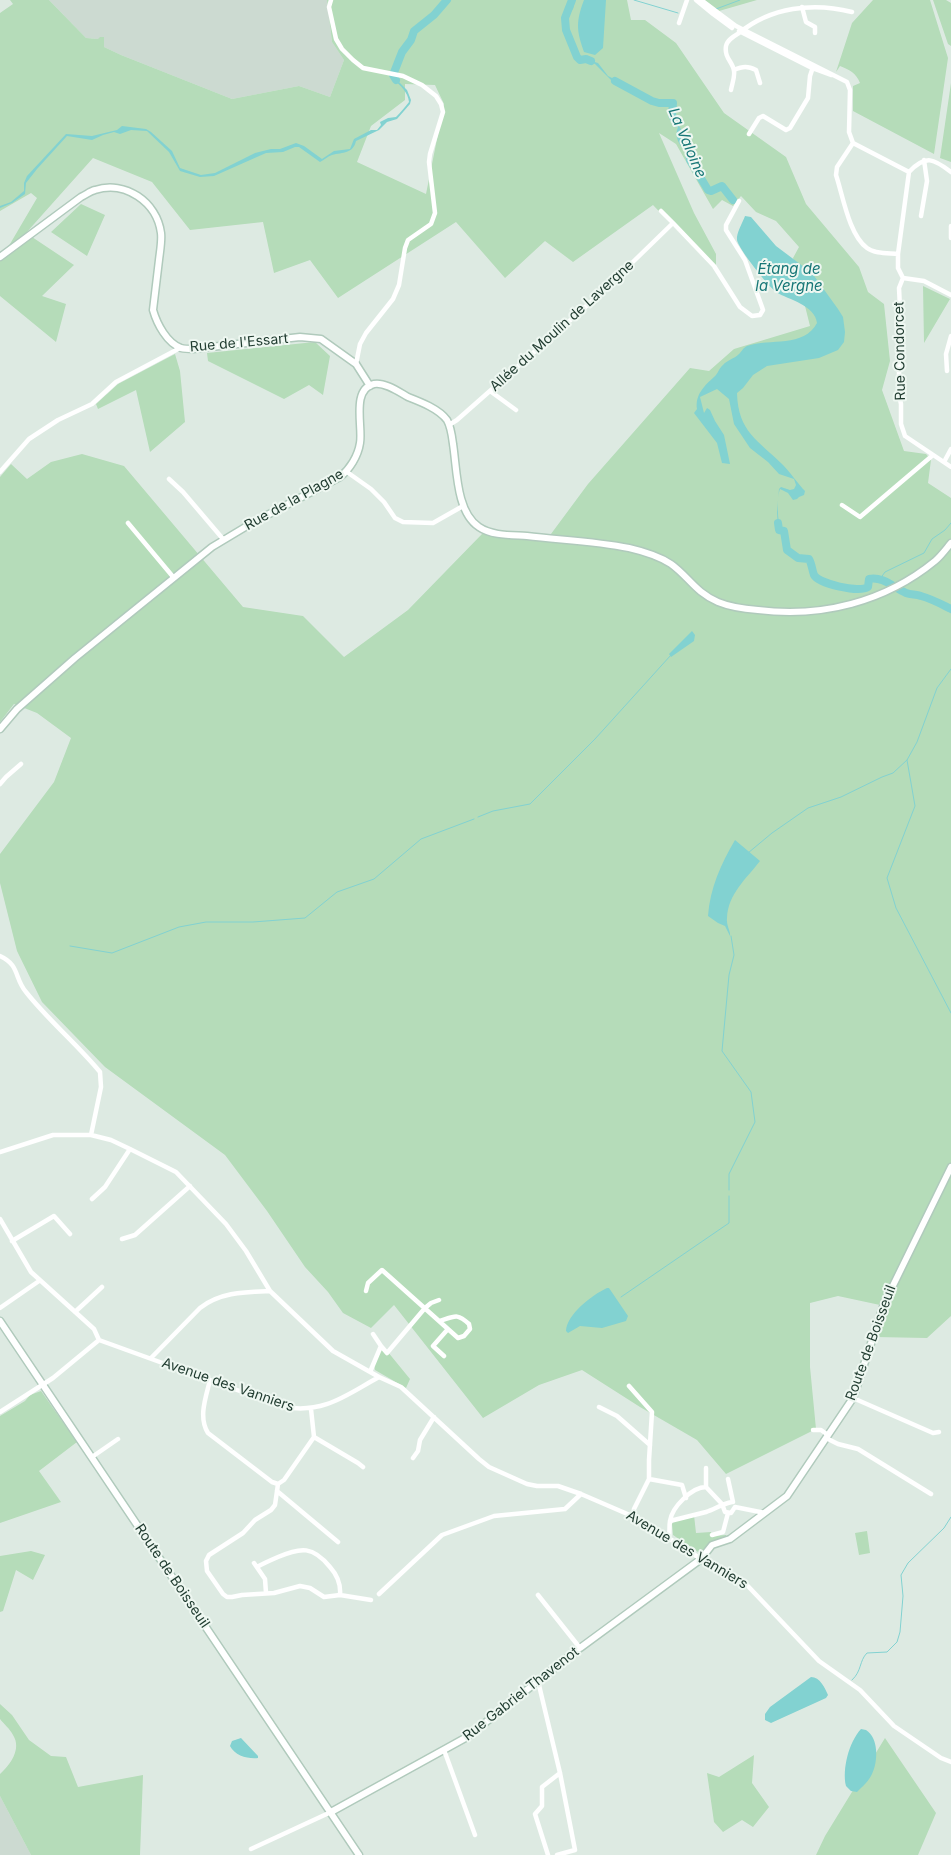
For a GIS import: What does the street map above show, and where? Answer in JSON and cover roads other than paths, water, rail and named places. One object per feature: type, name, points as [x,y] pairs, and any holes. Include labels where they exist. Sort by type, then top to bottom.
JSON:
[{"type":"street","points":[[331,0],[329,7],[336,39],[342,49],[363,68],[394,73],[422,85],[436,96],[443,112],[429,162],[435,213],[432,224],[408,240],[399,285],[394,297],[360,344],[356,364]]},
{"type":"street","points":[[679,23],[687,0]]},
{"type":"street","points":[[696,0],[713,14],[741,31],[813,66],[827,75],[833,75],[847,82],[850,90],[849,132],[854,144],[909,172],[916,164],[924,160],[936,162],[951,172]]},
{"type":"street","points":[[701,0],[741,31]]},
{"type":"street","points":[[802,7],[806,22],[815,27],[815,33]]},
{"type":"street","points":[[731,90],[734,70],[727,57],[726,45],[729,40],[741,31],[761,19],[780,11],[802,7],[834,8],[852,12]]},
{"type":"street","points":[[749,134],[759,118],[763,116],[786,130],[790,128],[808,98],[813,66]]},
{"type":"street","points":[[734,70],[742,67],[756,70],[760,83]]},
{"type":"street","points":[[854,144],[837,167],[836,176],[855,234],[866,248],[876,252],[898,254]]},
{"type":"street","points":[[921,216],[927,181],[924,160]]},
{"type":"street","name":"Rue Condorcet","points":[[909,172],[898,254],[898,268],[903,278],[899,288],[902,348],[899,361],[898,395],[901,404],[901,424],[905,436],[933,455]]},
{"type":"street","name":"Rue de l'Essart","points":[[0,256],[88,193],[112,187],[128,190],[136,194],[150,207],[159,222],[161,236],[153,310],[156,321],[165,335],[180,348],[193,349],[312,337],[321,339],[356,364],[370,386]]},
{"type":"street","points":[[661,210],[714,266],[740,307],[752,316],[760,315],[763,310],[752,276],[739,249],[726,230],[726,225],[740,200]]},
{"type":"street","name":"Allée du Moulin de Lavergne","points":[[449,425],[601,293],[673,223]]},
{"type":"street","points":[[951,226],[951,238]]},
{"type":"street","points":[[903,278],[924,281],[951,294]]},
{"type":"street","points":[[947,371],[946,354],[951,336]]},
{"type":"street","points":[[0,472],[29,439],[58,420],[92,404],[116,382],[180,348]]},
{"type":"street","points":[[370,386],[382,384],[423,403],[442,415],[449,425],[463,506],[467,515],[479,528],[491,532],[614,545],[646,552],[670,564],[700,592],[720,603],[744,609],[782,613],[825,610],[856,604],[895,588],[936,561],[951,543]]},
{"type":"street","name":"Rue de la Plagne","points":[[0,729],[17,708],[223,539],[340,478],[347,472],[358,453],[361,440],[360,398],[364,390],[370,386]]},
{"type":"street","points":[[490,390],[516,410]]},
{"type":"street","points":[[944,462],[951,449]]},
{"type":"street","points":[[842,505],[860,516],[933,455],[951,467]]},
{"type":"street","points":[[347,472],[371,490],[384,502],[395,518],[402,522],[433,523],[463,506]]},
{"type":"street","points":[[169,479],[183,492],[223,539]]},
{"type":"street","points":[[128,523],[174,578]]},
{"type":"street","points":[[0,784],[20,764]]},
{"type":"street","points":[[0,956],[14,966],[25,992],[100,1072],[101,1087],[92,1135]]},
{"type":"street","points":[[0,1152],[53,1135],[92,1135],[111,1140],[176,1172],[231,1230],[270,1291],[333,1350],[379,1377]]},
{"type":"street","points":[[92,1199],[105,1187],[130,1149]]},
{"type":"street","name":"Route de Boisseuil","points":[[701,1559],[712,1544],[732,1537],[787,1496],[853,1398],[884,1304],[951,1167]]},
{"type":"street","points":[[122,1239],[134,1235],[190,1186]]},
{"type":"street","points":[[12,1241],[54,1216],[70,1234]]},
{"type":"street","points":[[0,1219],[31,1272],[94,1329],[99,1340],[53,1378],[0,1412]]},
{"type":"street","points":[[366,1290],[368,1283],[382,1270],[458,1338],[464,1336],[470,1329],[469,1324],[460,1316],[455,1315],[440,1321]]},
{"type":"street","points":[[0,1308],[39,1281]]},
{"type":"street","points":[[75,1312],[102,1287]]},
{"type":"street","points":[[151,1358],[208,1302],[217,1297],[232,1294],[270,1291]]},
{"type":"street","points":[[372,1334],[386,1352],[425,1308],[439,1300]]},
{"type":"street","name":"Route de Boisseuil","points":[[0,1321],[332,1812],[359,1855]]},
{"type":"street","points":[[444,1356],[432,1346],[448,1328]]},
{"type":"street","name":"Avenue des Vanniers","points":[[99,1340],[284,1407],[311,1409],[329,1404],[379,1377],[401,1387],[489,1467],[527,1484],[558,1486],[582,1494],[633,1516],[701,1559],[738,1579],[752,1589],[819,1661],[854,1685],[871,1700],[894,1726],[941,1758],[951,1762]]},
{"type":"street","points":[[370,1372],[381,1346]]},
{"type":"street","points":[[210,1380],[202,1416],[208,1433],[250,1466],[272,1482],[278,1484]]},
{"type":"street","points":[[629,1386],[652,1412],[649,1479],[634,1509],[633,1516]]},
{"type":"street","points":[[853,1398],[933,1433],[939,1432]]},
{"type":"street","points":[[599,1407],[617,1416],[650,1445]]},
{"type":"street","points":[[311,1409],[314,1437],[284,1480],[278,1484],[275,1504],[271,1510],[255,1520],[243,1533],[209,1555],[206,1561],[207,1571],[227,1597],[305,1586],[324,1597],[340,1596],[371,1600]]},
{"type":"street","points":[[413,1458],[418,1451],[420,1440],[434,1417]]},
{"type":"street","points":[[813,1430],[821,1430],[827,1437],[838,1444],[858,1449],[931,1494]]},
{"type":"street","points":[[314,1437],[363,1467]]},
{"type":"street","points":[[92,1457],[118,1439]]},
{"type":"street","points":[[706,1468],[706,1487],[722,1504],[725,1512],[728,1512]]},
{"type":"street","points":[[649,1479],[682,1485],[686,1498]]},
{"type":"street","points":[[728,1479],[732,1502],[735,1507],[764,1513]]},
{"type":"street","points":[[669,1537],[670,1521],[673,1513],[699,1487],[706,1487]]},
{"type":"street","points":[[277,1491],[338,1542]]},
{"type":"street","points":[[379,1594],[442,1535],[494,1516],[565,1509],[582,1494]]},
{"type":"street","points":[[670,1521],[707,1512],[722,1504],[732,1502]]},
{"type":"street","points":[[728,1512],[731,1513],[735,1507]]},
{"type":"street","points":[[723,1532],[728,1512]]},
{"type":"street","points":[[712,1534],[723,1532],[732,1537]]},
{"type":"street","points":[[266,1593],[265,1579],[255,1565],[291,1551],[305,1550],[312,1551],[323,1558],[335,1572],[340,1587],[340,1596]]},
{"type":"street","name":"Rue Gabriel Thavenot","points":[[332,1812],[467,1737],[580,1648],[701,1559]]},
{"type":"street","points":[[538,1595],[580,1648]]},
{"type":"street","points":[[538,1681],[560,1773],[575,1850],[557,1855]]},
{"type":"street","points":[[444,1750],[476,1834]]},
{"type":"street","points":[[548,1855],[535,1814],[542,1806],[542,1787],[560,1773]]},
{"type":"street","points":[[251,1849],[332,1812]]},
{"type":"water","points":[[573,0],[575,1],[573,9],[567,19],[568,32],[572,44],[567,34],[566,24],[567,16]]},
{"type":"water","points":[[584,0],[606,0],[603,48],[595,55],[584,52],[580,38],[578,20]]},
{"type":"water","points":[[588,60],[598,63],[608,76],[661,103],[652,101],[642,94],[611,80],[595,64]]},
{"type":"water","points":[[392,75],[407,90],[411,100],[410,104],[397,119],[387,122],[379,130],[356,141],[350,150],[320,162],[299,147],[295,147],[283,152],[266,153],[214,176],[200,177],[180,171],[169,152],[147,131],[131,130],[120,134],[114,132],[92,140],[67,136],[26,183],[25,194],[12,203],[0,208],[0,206],[11,202],[24,191],[24,183],[27,176],[66,134],[92,136],[117,130],[122,126],[146,129],[172,151],[180,168],[201,175],[215,173],[255,153],[280,149],[296,143],[304,146],[322,159],[334,151],[350,149],[354,139],[371,130],[377,130],[381,125],[380,122],[396,117],[409,102],[407,95],[393,79]]},
{"type":"water","points":[[672,104],[675,118],[687,139],[696,168],[687,158],[686,151],[678,140],[678,127],[672,115]]},
{"type":"water","points":[[696,168],[699,172],[706,187],[701,180]]},
{"type":"water","points":[[719,184],[723,185],[736,203],[722,186],[711,191],[706,187],[710,190]]},
{"type":"water","name":"Étang de la Vergne","points":[[745,216],[751,217],[776,246],[812,273],[843,317],[844,342],[838,350],[819,358],[767,366],[753,375],[737,393],[738,406],[745,426],[758,442],[786,468],[805,491],[804,495],[793,500],[788,493],[780,489],[779,492],[779,520],[781,528],[786,529],[786,541],[791,553],[787,550],[784,531],[778,528],[777,512],[779,489],[781,487],[790,490],[794,489],[796,485],[794,479],[779,474],[768,462],[750,448],[734,424],[729,399],[717,389],[700,397],[704,413],[707,408],[710,410],[724,435],[730,464],[722,463],[717,443],[694,413],[697,409],[697,399],[704,387],[725,363],[737,356],[747,346],[795,339],[811,331],[817,323],[812,312],[807,307],[776,292],[772,288],[742,251],[737,237]]},
{"type":"water","name":"Étang de la Vergne","points":[[792,554],[811,558],[815,574],[841,585],[853,588],[865,587],[868,577],[873,575],[890,582],[872,579],[869,580],[866,589],[853,590],[833,585],[815,576],[809,559],[798,558]]},
{"type":"water","points":[[692,631],[695,635],[694,641],[671,657],[669,654]]},
{"type":"water","points":[[735,840],[760,861],[734,894],[728,909],[727,921],[730,936],[725,926],[708,916],[717,876]]},
{"type":"water","points":[[609,1288],[628,1316],[626,1321],[602,1328],[580,1326],[568,1333],[566,1331],[567,1325],[575,1312],[594,1295]]},
{"type":"water","points":[[811,1677],[822,1683],[828,1695],[826,1698],[771,1723],[765,1720],[765,1714],[770,1707]]},
{"type":"water","points":[[861,1729],[866,1730],[873,1739],[876,1757],[871,1777],[857,1792],[851,1791],[846,1786],[845,1772],[850,1748]]},
{"type":"water","points":[[241,1738],[258,1758],[242,1756],[232,1749],[230,1746],[232,1741]]},
{"type":"waterway","name":"La Valoine","points":[[396,80],[393,75],[402,52],[411,40],[414,31],[434,15],[447,0]]},
{"type":"waterway","name":"La Valoine","points":[[572,0],[565,18],[566,30],[577,57],[580,60],[586,59],[591,61]]},
{"type":"waterway","points":[[634,0],[678,13]]},
{"type":"waterway","points":[[716,9],[740,0]]},
{"type":"waterway","name":"La Valoine","points":[[615,81],[652,101],[673,103],[672,115],[676,123]]},
{"type":"waterway","name":"La Valoine","points":[[689,151],[690,160],[708,190],[711,191],[722,186],[733,200]]},
{"type":"waterway","name":"La Valoine","points":[[778,523],[779,530],[784,531],[787,550],[798,558],[809,559],[814,575],[823,582],[840,587],[863,589],[868,587],[869,579],[879,579],[906,593],[919,595],[951,609]]},
{"type":"waterway","points":[[880,579],[885,572],[924,553],[932,539],[951,523]]},
{"type":"waterway","points":[[478,817],[493,811],[530,804],[595,739],[671,655]]},
{"type":"waterway","points":[[951,669],[937,688],[917,742],[907,760],[915,806],[887,878],[896,908],[951,1013]]},
{"type":"waterway","points":[[748,853],[772,833],[808,808],[841,797],[893,773],[907,760]]},
{"type":"waterway","points":[[70,946],[112,953],[179,927],[206,922],[253,922],[305,918],[337,892],[374,879],[421,839],[474,819]]},
{"type":"waterway","points":[[729,1190],[729,1174],[755,1122],[751,1092],[722,1051],[729,975],[734,955],[731,936]]},
{"type":"waterway","points":[[621,1297],[729,1223],[729,1196]]},
{"type":"waterway","points":[[852,1680],[867,1653],[887,1652],[897,1642],[900,1632],[903,1596],[901,1575],[908,1563],[944,1528],[951,1517]]}]
